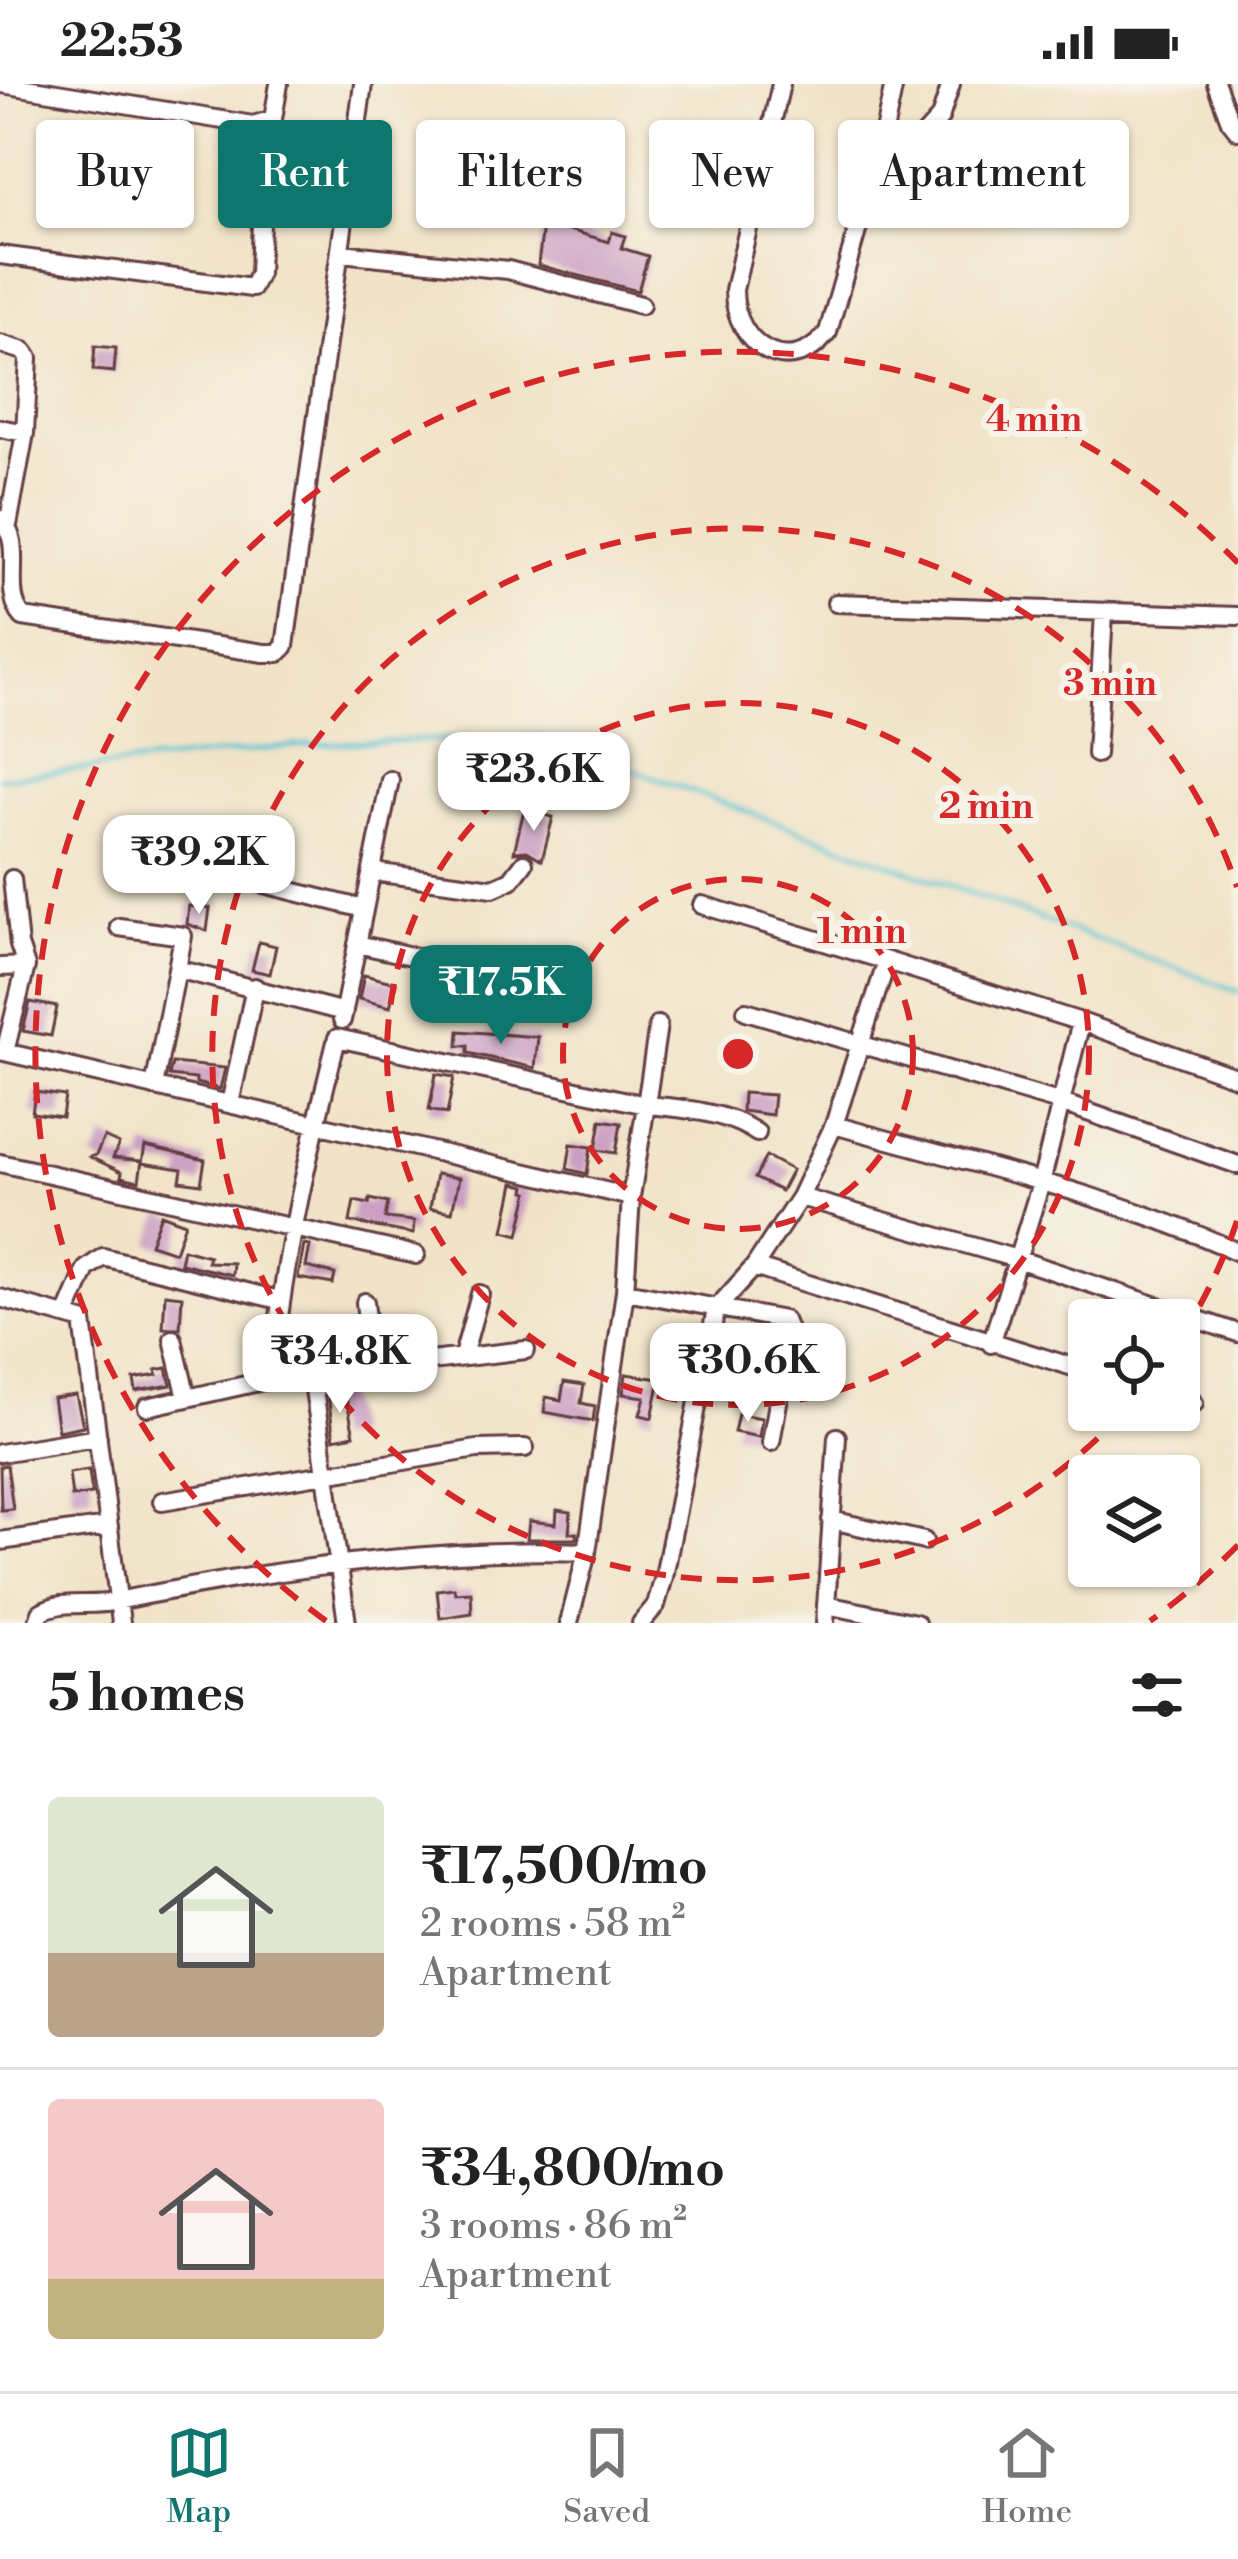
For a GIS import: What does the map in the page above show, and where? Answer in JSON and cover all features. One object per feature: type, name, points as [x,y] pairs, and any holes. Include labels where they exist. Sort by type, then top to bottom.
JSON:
[{"type":"street","points":[[2,84],[73,90],[227,120]]},
{"type":"street","points":[[268,120],[277,111],[280,84]]},
{"type":"street","points":[[0,344],[24,351],[29,358],[25,433],[4,522],[13,608],[23,617],[278,653],[285,646],[298,569],[363,84]]},
{"type":"street","points":[[781,84],[734,290],[734,312],[744,334],[757,346],[798,354],[815,350],[828,332],[880,151],[894,84]]},
{"type":"street","points":[[938,120],[951,84]]},
{"type":"street","points":[[1216,84],[1238,130]]},
{"type":"street","points":[[0,255],[252,288],[259,273],[261,228]]},
{"type":"street","points":[[341,254],[508,270],[641,305]]},
{"type":"street","points":[[0,428],[25,433]]},
{"type":"street","points":[[836,603],[1238,616]]},
{"type":"street","points":[[1096,754],[1104,613]]},
{"type":"street","points":[[272,1379],[292,1228],[344,1012],[391,780]]},
{"type":"street","points":[[127,850],[364,909]]},
{"type":"street","points":[[373,872],[493,888],[511,880],[524,863]]},
{"type":"street","points":[[12,879],[26,967],[3,1052],[631,1197]]},
{"type":"street","points":[[703,905],[1081,1022],[1238,1078]]},
{"type":"street","points":[[119,927],[182,936],[154,1087]]},
{"type":"street","points":[[357,944],[530,982]]},
{"type":"street","points":[[640,1623],[656,1605],[664,1577],[716,1309],[754,1267],[800,1197],[834,1125],[887,961]]},
{"type":"street","points":[[0,968],[26,967]]},
{"type":"street","points":[[177,969],[344,1012]]},
{"type":"street","points":[[230,1104],[255,987]]},
{"type":"street","points":[[746,1011],[1062,1103],[1238,1165]]},
{"type":"street","points":[[991,1344],[1041,1183],[1081,1022]]},
{"type":"street","points":[[569,1623],[587,1552],[626,1291],[631,1197],[658,1025]]},
{"type":"street","points":[[337,1038],[646,1106],[701,1112],[744,1124],[757,1133]]},
{"type":"street","points":[[834,1125],[1041,1183],[1193,1232],[1238,1252]]},
{"type":"street","points":[[0,1163],[416,1255]]},
{"type":"street","points":[[800,1197],[1017,1259],[1238,1333]]},
{"type":"street","points":[[66,1316],[86,1269],[103,1257],[279,1300]]},
{"type":"street","points":[[754,1267],[1068,1366]]},
{"type":"street","points":[[626,1291],[776,1316],[788,1326],[771,1442]]},
{"type":"street","points":[[463,1356],[480,1294]]},
{"type":"street","points":[[0,1298],[83,1321],[121,1623]]},
{"type":"street","points":[[364,1302],[372,1365]]},
{"type":"street","points":[[173,1339],[187,1398]]},
{"type":"street","points":[[147,1407],[272,1379],[526,1350]]},
{"type":"street","points":[[312,1375],[347,1623]]},
{"type":"street","points":[[0,1453],[98,1437]]},
{"type":"street","points":[[837,1437],[826,1614],[916,1623]]},
{"type":"street","points":[[162,1501],[477,1449],[525,1448]]},
{"type":"street","points":[[831,1520],[924,1541]]},
{"type":"street","points":[[0,1541],[109,1526]]},
{"type":"street","points":[[38,1623],[40,1612],[47,1608],[340,1566],[510,1550],[587,1552]]},
{"type":"building","points":[[543,228],[562,228],[609,242],[612,232],[625,236],[621,248],[648,256],[638,291],[538,265]]},
{"type":"building","points":[[95,346],[116,348],[114,372],[93,370]]},
{"type":"building","points":[[524,810],[553,817],[542,860],[527,851],[514,852]]},
{"type":"building","points":[[189,906],[210,908],[207,931],[187,924]]},
{"type":"building","points":[[259,942],[276,946],[270,974],[252,970]]},
{"type":"building","points":[[364,975],[396,983],[390,1007],[359,999]]},
{"type":"building","points":[[30,1002],[57,1007],[51,1036],[23,1031]]},
{"type":"building","points":[[459,1031],[538,1037],[535,1068],[468,1053],[468,1046],[458,1046]]},
{"type":"building","points":[[172,1063],[225,1068],[220,1089],[196,1083],[196,1079],[169,1076]]},
{"type":"building","points":[[436,1074],[454,1077],[447,1114],[429,1110]]},
{"type":"building","points":[[35,1092],[65,1096],[62,1117],[32,1113]]},
{"type":"building","points":[[743,1093],[774,1095],[772,1115],[742,1111]]},
{"type":"building","points":[[601,1120],[621,1123],[616,1153],[596,1150]]},
{"type":"building","points":[[104,1137],[119,1144],[113,1158],[142,1161],[139,1181],[121,1177],[122,1172],[90,1157],[96,1155]]},
{"type":"building","points":[[571,1144],[591,1147],[587,1174],[567,1169]]},
{"type":"building","points":[[145,1146],[205,1160],[201,1184],[180,1181],[182,1169],[142,1163]]},
{"type":"building","points":[[766,1156],[792,1170],[781,1191],[755,1178]]},
{"type":"building","points":[[436,1174],[459,1178],[452,1212],[430,1208]]},
{"type":"building","points":[[514,1183],[526,1186],[529,1192],[519,1235],[504,1231]]},
{"type":"building","points":[[370,1199],[388,1203],[385,1218],[414,1221],[413,1234],[350,1222],[354,1201],[369,1204]]},
{"type":"building","points":[[161,1214],[185,1223],[175,1252],[150,1244]]},
{"type":"building","points":[[304,1245],[310,1246],[306,1267],[335,1274],[333,1284],[298,1278]]},
{"type":"building","points":[[183,1249],[209,1256],[207,1262],[233,1263],[232,1275],[180,1263]]},
{"type":"building","points":[[165,1294],[182,1296],[180,1328],[163,1328]]},
{"type":"building","points":[[167,1368],[171,1385],[136,1391],[134,1379]]},
{"type":"building","points":[[626,1374],[660,1379],[652,1418],[640,1415],[645,1397],[623,1394]]},
{"type":"building","points":[[564,1382],[584,1385],[581,1403],[595,1406],[593,1421],[544,1412],[546,1397],[561,1400]]},
{"type":"building","points":[[345,1392],[354,1435],[334,1439],[328,1395]]},
{"type":"building","points":[[76,1395],[83,1426],[58,1431],[53,1398]]},
{"type":"building","points":[[738,1414],[762,1418],[759,1437],[734,1432]]},
{"type":"building","points":[[7,1465],[13,1509],[1,1510],[0,1466]]},
{"type":"building","points":[[89,1470],[92,1494],[72,1497],[69,1473]]},
{"type":"building","points":[[557,1510],[571,1512],[569,1533],[577,1533],[576,1539],[527,1539],[529,1521],[556,1524]]},
{"type":"building","points":[[454,1588],[455,1593],[471,1592],[472,1613],[440,1618],[437,1590]]},
{"type":"waterway","points":[[0,778],[314,744],[540,736],[1238,991]]}]
